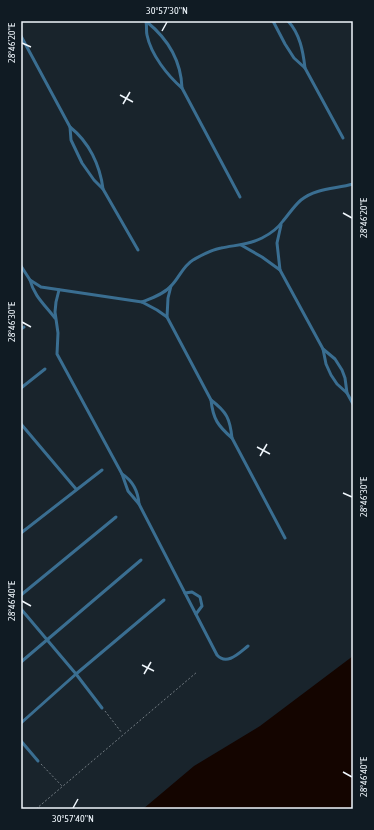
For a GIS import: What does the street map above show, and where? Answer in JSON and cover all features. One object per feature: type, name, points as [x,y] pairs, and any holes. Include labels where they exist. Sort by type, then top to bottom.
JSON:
[{"type":"lane","points":[[273,21],[294,58],[305,68],[343,138]]},
{"type":"lane","points":[[288,21],[298,36],[304,52],[305,68]]},
{"type":"lane","points":[[146,22],[158,31],[171,49],[182,76],[182,88]]},
{"type":"lane","points":[[146,22],[147,36],[153,50],[164,69],[182,88],[240,197]]},
{"type":"lane","points":[[21,36],[70,127],[79,134],[94,157],[102,176],[104,188],[138,250]]},
{"type":"lane","points":[[70,127],[71,140],[82,163],[94,180],[104,188]]},
{"type":"lane","points":[[142,302],[161,294],[171,286],[181,272],[191,262],[205,253],[220,248],[250,244],[273,231],[291,210],[307,196],[325,189],[353,184]]},
{"type":"lane","points":[[348,186],[353,188]]},
{"type":"lane","points":[[282,222],[277,243],[280,270],[323,349],[326,364],[331,375],[337,384],[347,393],[353,404]]},
{"type":"lane","points":[[241,245],[262,257],[280,270]]},
{"type":"lane","points":[[21,266],[30,280],[33,290],[39,300],[55,318]]},
{"type":"lane","points":[[30,280],[41,287],[142,302],[166,317],[211,400],[221,408],[227,416],[232,438],[285,538]]},
{"type":"lane","points":[[166,317],[171,286]]},
{"type":"lane","points":[[59,290],[56,302],[55,318],[58,332],[58,357],[122,474],[128,491],[139,504],[217,656],[221,659],[229,660],[248,646]]},
{"type":"lane","points":[[323,349],[335,359],[342,370],[345,378],[347,393]]},
{"type":"lane","points":[[21,388],[45,369]]},
{"type":"lane","points":[[211,400],[212,413],[217,423],[222,430],[232,438]]},
{"type":"lane","points":[[21,424],[76,489]]},
{"type":"lane","points":[[21,533],[102,470]]},
{"type":"lane","points":[[122,474],[135,486],[139,504]]},
{"type":"lane","points":[[21,595],[116,517]]},
{"type":"lane","points":[[21,662],[141,560]]},
{"type":"lane","points":[[185,593],[192,592],[200,597],[202,606],[196,614]]},
{"type":"lane","points":[[21,723],[76,674],[164,600]]},
{"type":"lane","points":[[21,609],[76,674],[102,708]]},
{"type":"lane","points":[[21,741],[38,761]]},
{"type":"path","points":[[36,809],[197,672]]},
{"type":"path","points":[[102,708],[123,734]]},
{"type":"path","points":[[38,761],[62,786]]},
{"type":"shaded area","points":[[353,656],[353,809],[143,809],[194,766],[260,726]]}]
